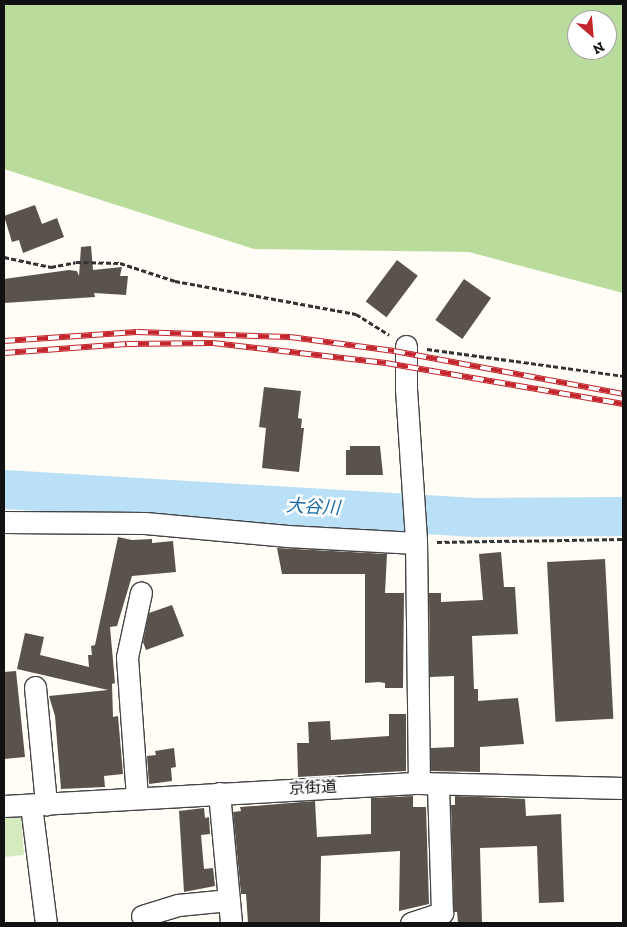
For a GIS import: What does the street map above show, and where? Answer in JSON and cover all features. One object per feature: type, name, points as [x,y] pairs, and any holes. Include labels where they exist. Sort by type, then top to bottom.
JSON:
[{"type":"street","points":[[406,346],[406,389],[428,784],[442,913],[411,923]]},
{"type":"street","points":[[4,522],[145,523],[287,536],[416,542]]},
{"type":"street","points":[[136,797],[128,657],[141,592]]},
{"type":"street","points":[[35,687],[46,923]]},
{"type":"street","name":"京街道","points":[[4,806],[136,797],[428,784],[623,788]]},
{"type":"street","points":[[218,793],[231,923]]},
{"type":"street","points":[[142,916],[178,905],[229,900]]},
{"type":"path","points":[[4,257],[51,267],[76,262],[120,263],[175,281],[356,314],[406,346],[623,376]]},
{"type":"path","points":[[416,542],[623,539]]},
{"type":"green space","points":[[4,4],[623,4],[623,293],[469,252],[254,249],[4,169]]},
{"type":"green space","points":[[21,815],[24,855],[4,857],[4,816]]},
{"type":"building","points":[[35,205],[42,224],[57,218],[64,237],[23,253],[19,240],[12,242],[4,216]]},
{"type":"building","points":[[91,246],[93,270],[122,267],[120,276],[128,276],[126,295],[94,293],[95,297],[4,303],[4,279],[69,270],[77,271],[79,276],[81,247]]},
{"type":"building","points":[[397,260],[418,276],[386,317],[366,302]]},
{"type":"building","points":[[464,279],[491,298],[462,339],[435,320]]},
{"type":"building","points":[[264,387],[301,391],[298,418],[302,419],[301,428],[304,428],[299,472],[262,468],[266,428],[259,427]]},
{"type":"building","points":[[350,446],[380,446],[383,475],[346,475],[346,450],[350,450]]},
{"type":"building","points":[[118,537],[132,540],[152,539],[152,543],[173,541],[176,572],[132,576],[117,626],[110,627],[115,683],[112,684],[113,717],[118,716],[123,774],[104,776],[105,787],[61,789],[55,716],[49,696],[108,690],[17,669],[25,633],[44,637],[40,655],[89,667],[88,655],[92,655],[91,646],[95,645]]},
{"type":"building","points":[[277,548],[387,554],[385,593],[404,593],[403,688],[385,688],[385,683],[379,682],[365,683],[365,574],[282,574]]},
{"type":"building","points":[[501,552],[504,587],[515,587],[518,634],[472,636],[474,689],[478,689],[478,701],[518,698],[524,744],[480,747],[480,772],[431,771],[431,748],[454,747],[454,676],[430,677],[429,593],[441,593],[441,602],[483,600],[479,554]]},
{"type":"building","points":[[605,559],[613,719],[555,722],[547,562]]},
{"type":"building","points":[[172,605],[184,636],[146,650],[143,642],[149,613]]},
{"type":"building","points":[[16,671],[25,757],[4,759],[4,672]]},
{"type":"building","points":[[389,714],[406,714],[406,771],[298,777],[297,743],[309,743],[308,722],[330,721],[331,740],[389,736]]},
{"type":"building","points":[[174,748],[176,767],[171,768],[172,781],[149,784],[147,756],[156,755],[155,751]]},
{"type":"building","points":[[413,796],[413,807],[426,807],[429,904],[399,911],[400,851],[321,856],[320,923],[248,923],[246,894],[241,894],[233,812],[241,811],[240,807],[315,801],[317,837],[371,834],[371,798]]},
{"type":"building","points":[[455,796],[525,799],[526,816],[561,814],[564,902],[539,903],[537,846],[480,848],[482,923],[458,923],[457,912],[454,912],[451,805],[455,805]]},
{"type":"building","points":[[204,808],[205,818],[209,817],[210,834],[201,835],[204,869],[213,868],[215,886],[184,892],[179,811]]},
{"type":"waterway","name":"大谷川","points":[[4,489],[475,517],[623,516]]},
{"type":"railway","points":[[4,341],[137,332],[290,337],[394,351],[623,394]]},
{"type":"railway","points":[[4,353],[127,344],[213,343],[386,363],[623,404]]}]
